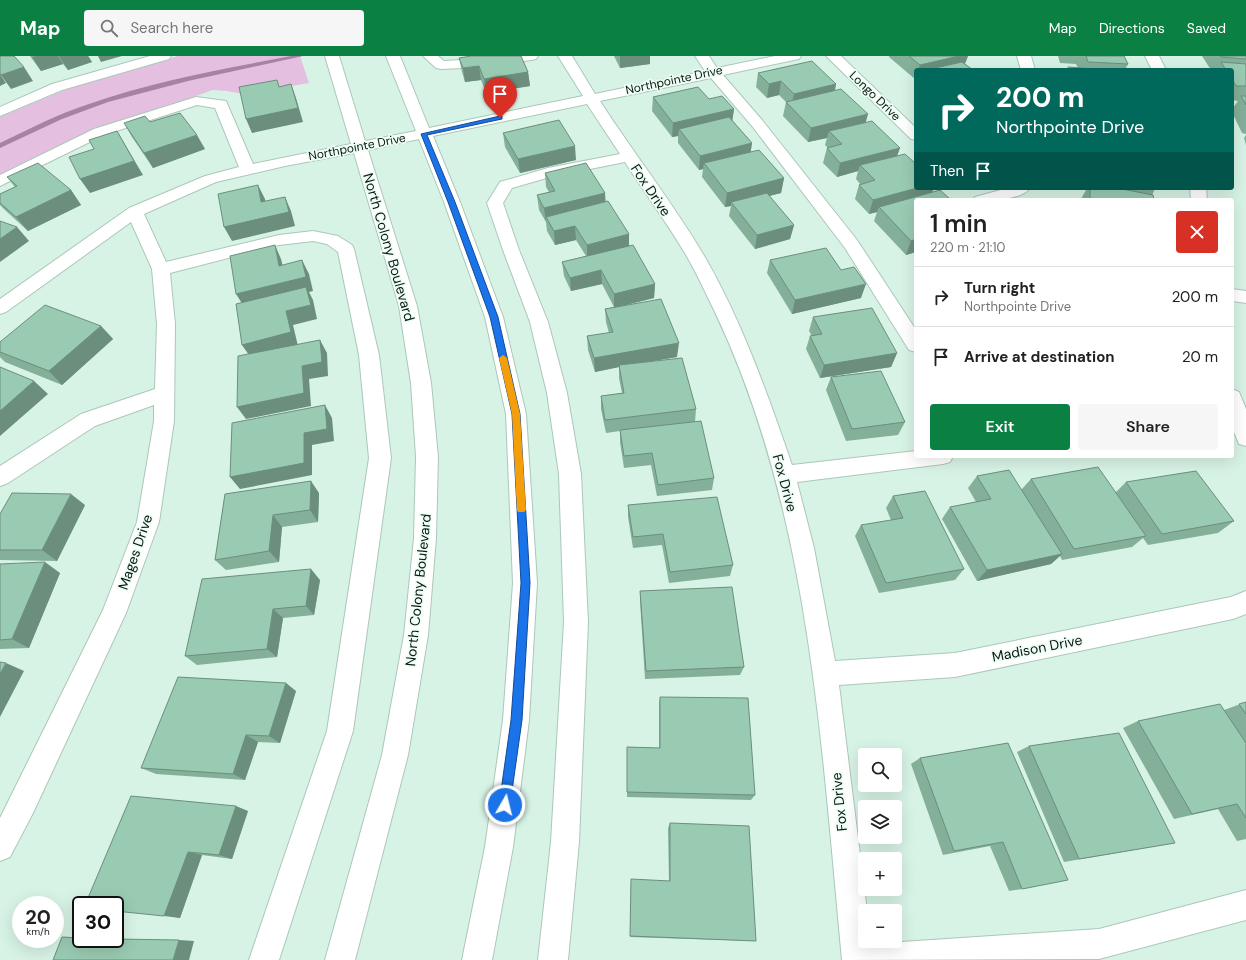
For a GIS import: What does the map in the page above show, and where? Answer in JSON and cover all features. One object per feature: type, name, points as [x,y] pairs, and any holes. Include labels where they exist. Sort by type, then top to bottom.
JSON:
[{"type":"street","points":[[0,112],[57,87],[164,56]]},
{"type":"street","name":"North Colony Boulevard","points":[[332,56],[408,306],[421,383],[427,457],[425,538],[416,635],[395,755],[340,960]]},
{"type":"street","points":[[394,56],[452,202],[494,317],[516,422],[526,583],[516,720],[499,847],[477,960]]},
{"type":"street","points":[[430,56],[441,65],[484,64],[531,56]]},
{"type":"street","name":"Fox Drive","points":[[565,56],[590,98],[688,244],[724,313],[758,393],[784,475],[806,566],[826,674],[857,960]]},
{"type":"street","points":[[702,56],[713,72],[757,123],[850,244],[914,342]]},
{"type":"street","name":"Northpointe Drive","points":[[0,308],[135,212],[211,179],[285,162],[794,56]]},
{"type":"street","name":"Longo Drive","points":[[833,56],[914,134]]},
{"type":"street","points":[[1024,56],[1027,68]]},
{"type":"street","points":[[1152,56],[1158,68]]},
{"type":"street","points":[[0,181],[99,132],[196,101],[221,104],[248,170]]},
{"type":"street","points":[[553,960],[566,842],[576,622],[570,474],[557,392],[539,322],[511,250],[495,203],[506,185],[548,173],[629,157]]},
{"type":"street","points":[[971,190],[980,198]]},
{"type":"street","points":[[990,198],[1018,190]]},
{"type":"street","name":"Mages Drive","points":[[0,847],[23,803],[114,613],[148,522],[164,421],[166,324],[161,269],[135,212]]},
{"type":"street","points":[[161,269],[279,240],[313,236],[332,240],[346,249],[369,355],[380,458],[340,731],[264,960]]},
{"type":"street","points":[[1234,295],[1246,298]]},
{"type":"street","points":[[0,477],[88,420],[164,394]]},
{"type":"street","points":[[1234,404],[1246,438]]},
{"type":"street","points":[[784,475],[926,458]]},
{"type":"street","name":"Madison Drive","points":[[826,674],[955,665],[1233,608],[1246,602]]},
{"type":"street","points":[[867,960],[1099,944],[1246,905]]},
{"type":"shaded area","points":[[178,56],[300,56],[309,83],[243,94],[213,90],[154,111],[0,179],[0,117],[77,85]]},
{"type":"building","points":[[0,56],[14,56],[24,67],[1,75]]},
{"type":"building","points":[[471,56],[521,56],[528,72],[484,79],[479,66],[463,68],[459,58]]},
{"type":"building","points":[[909,56],[959,56],[920,65]]},
{"type":"building","points":[[1086,56],[1124,56],[1128,64],[1088,62]]},
{"type":"building","points":[[1220,56],[1246,56],[1246,59],[1221,57]]},
{"type":"building","points":[[812,61],[836,84],[794,94],[781,81],[769,84],[758,73]]},
{"type":"building","points":[[962,62],[970,68],[935,68]]},
{"type":"building","points":[[1221,62],[1246,64],[1246,86],[1236,86],[1234,82],[1234,68],[1225,68]]},
{"type":"building","points":[[277,80],[279,87],[291,84],[298,108],[246,119],[239,87]]},
{"type":"building","points":[[698,87],[709,99],[722,96],[734,109],[673,123],[653,97]]},
{"type":"building","points":[[841,89],[868,114],[811,128],[786,102]]},
{"type":"building","points":[[1241,96],[1246,96],[1246,105]]},
{"type":"building","points":[[180,113],[197,135],[144,153],[124,123],[145,116],[150,122]]},
{"type":"building","points":[[729,117],[752,143],[700,156],[679,129]]},
{"type":"building","points":[[559,120],[575,146],[518,159],[503,133]]},
{"type":"building","points":[[872,121],[900,148],[840,163],[827,148],[842,144],[829,131]]},
{"type":"building","points":[[117,131],[134,161],[80,179],[69,157],[94,149],[89,140]]},
{"type":"building","points":[[759,150],[784,178],[727,193],[704,163]]},
{"type":"building","points":[[905,154],[914,162],[914,189],[873,200],[859,185],[875,180],[860,165]]},
{"type":"building","points":[[38,163],[71,190],[16,217],[0,203],[0,194],[17,186],[7,177]]},
{"type":"building","points":[[586,163],[605,193],[544,208],[537,195],[555,191],[545,173]]},
{"type":"building","points":[[258,185],[261,202],[285,197],[289,212],[224,227],[218,194]]},
{"type":"building","points":[[940,190],[949,198],[914,198],[914,240],[911,241],[879,207]]},
{"type":"building","points":[[1090,190],[1127,190],[1153,195],[1154,198],[1090,198]]},
{"type":"building","points":[[767,193],[794,225],[757,235],[731,202]]},
{"type":"building","points":[[608,201],[629,234],[587,245],[575,226],[554,231],[546,217]]},
{"type":"building","points":[[0,221],[17,227],[0,239]]},
{"type":"building","points":[[275,245],[279,266],[302,260],[306,277],[236,294],[230,256]]},
{"type":"building","points":[[633,245],[655,284],[614,294],[601,270],[570,278],[562,262]]},
{"type":"building","points":[[826,248],[841,270],[854,267],[866,284],[795,300],[770,260]]},
{"type":"building","points":[[306,287],[311,305],[286,311],[291,332],[242,345],[236,304]]},
{"type":"building","points":[[661,299],[679,343],[594,358],[587,336],[613,332],[605,309]]},
{"type":"building","points":[[45,305],[101,326],[49,371],[0,352],[0,342]]},
{"type":"building","points":[[872,308],[897,353],[824,365],[810,336],[822,334],[813,317]]},
{"type":"building","points":[[320,340],[322,362],[302,366],[304,393],[237,407],[238,356]]},
{"type":"building","points":[[682,358],[696,409],[605,420],[601,396],[624,393],[619,365]]},
{"type":"building","points":[[0,367],[34,381],[0,411]]},
{"type":"building","points":[[881,371],[905,422],[852,429],[831,377]]},
{"type":"building","points":[[325,405],[327,429],[304,433],[304,463],[230,477],[232,423]]},
{"type":"building","points":[[701,421],[714,478],[658,485],[652,453],[624,456],[620,430]]},
{"type":"building","points":[[1098,467],[1146,536],[1074,549],[1031,479]]},
{"type":"building","points":[[1009,470],[1062,554],[987,570],[950,507],[991,499],[977,476]]},
{"type":"building","points":[[1196,471],[1234,521],[1162,534],[1126,482]]},
{"type":"building","points":[[311,481],[310,510],[273,515],[269,551],[215,560],[225,494]]},
{"type":"building","points":[[925,491],[964,569],[886,583],[861,525],[903,518],[893,496]]},
{"type":"building","points":[[12,493],[71,494],[42,550],[0,550],[0,514]]},
{"type":"building","points":[[717,497],[733,565],[670,572],[663,534],[633,537],[628,505]]},
{"type":"building","points":[[45,562],[12,639],[0,640],[0,564]]},
{"type":"building","points":[[311,569],[306,606],[273,609],[267,649],[185,656],[202,579]]},
{"type":"building","points":[[732,587],[744,667],[646,671],[640,591]]},
{"type":"building","points":[[0,662],[6,663],[0,674]]},
{"type":"building","points":[[178,677],[286,683],[269,736],[246,735],[233,774],[141,768]]},
{"type":"building","points":[[660,697],[748,698],[755,795],[627,792],[627,747],[660,748]]},
{"type":"building","points":[[1246,702],[1246,714],[1239,704]]},
{"type":"building","points":[[1220,704],[1246,743],[1246,818],[1237,804],[1192,814],[1138,721]]},
{"type":"building","points":[[1119,733],[1175,843],[1079,859],[1029,746]]},
{"type":"building","points":[[1008,743],[1068,880],[1022,889],[1003,842],[954,851],[920,758]]},
{"type":"building","points":[[131,796],[236,806],[219,855],[188,852],[164,916],[124,912],[124,896],[89,896]]},
{"type":"building","points":[[670,823],[749,826],[756,941],[630,936],[631,879],[670,881]]},
{"type":"building","points":[[64,937],[72,938],[72,948],[124,948],[124,939],[179,940],[173,960],[53,960],[58,948],[64,948]]},
{"type":"waterway","points":[[0,146],[29,131],[105,100],[188,79],[300,56]]},
{"type":"slow traffic","points":[[503,358],[516,414],[521,510]]},
{"type":"route","points":[[500,118],[424,134],[452,202],[494,317],[516,414],[526,583],[516,720],[505,805]]}]
